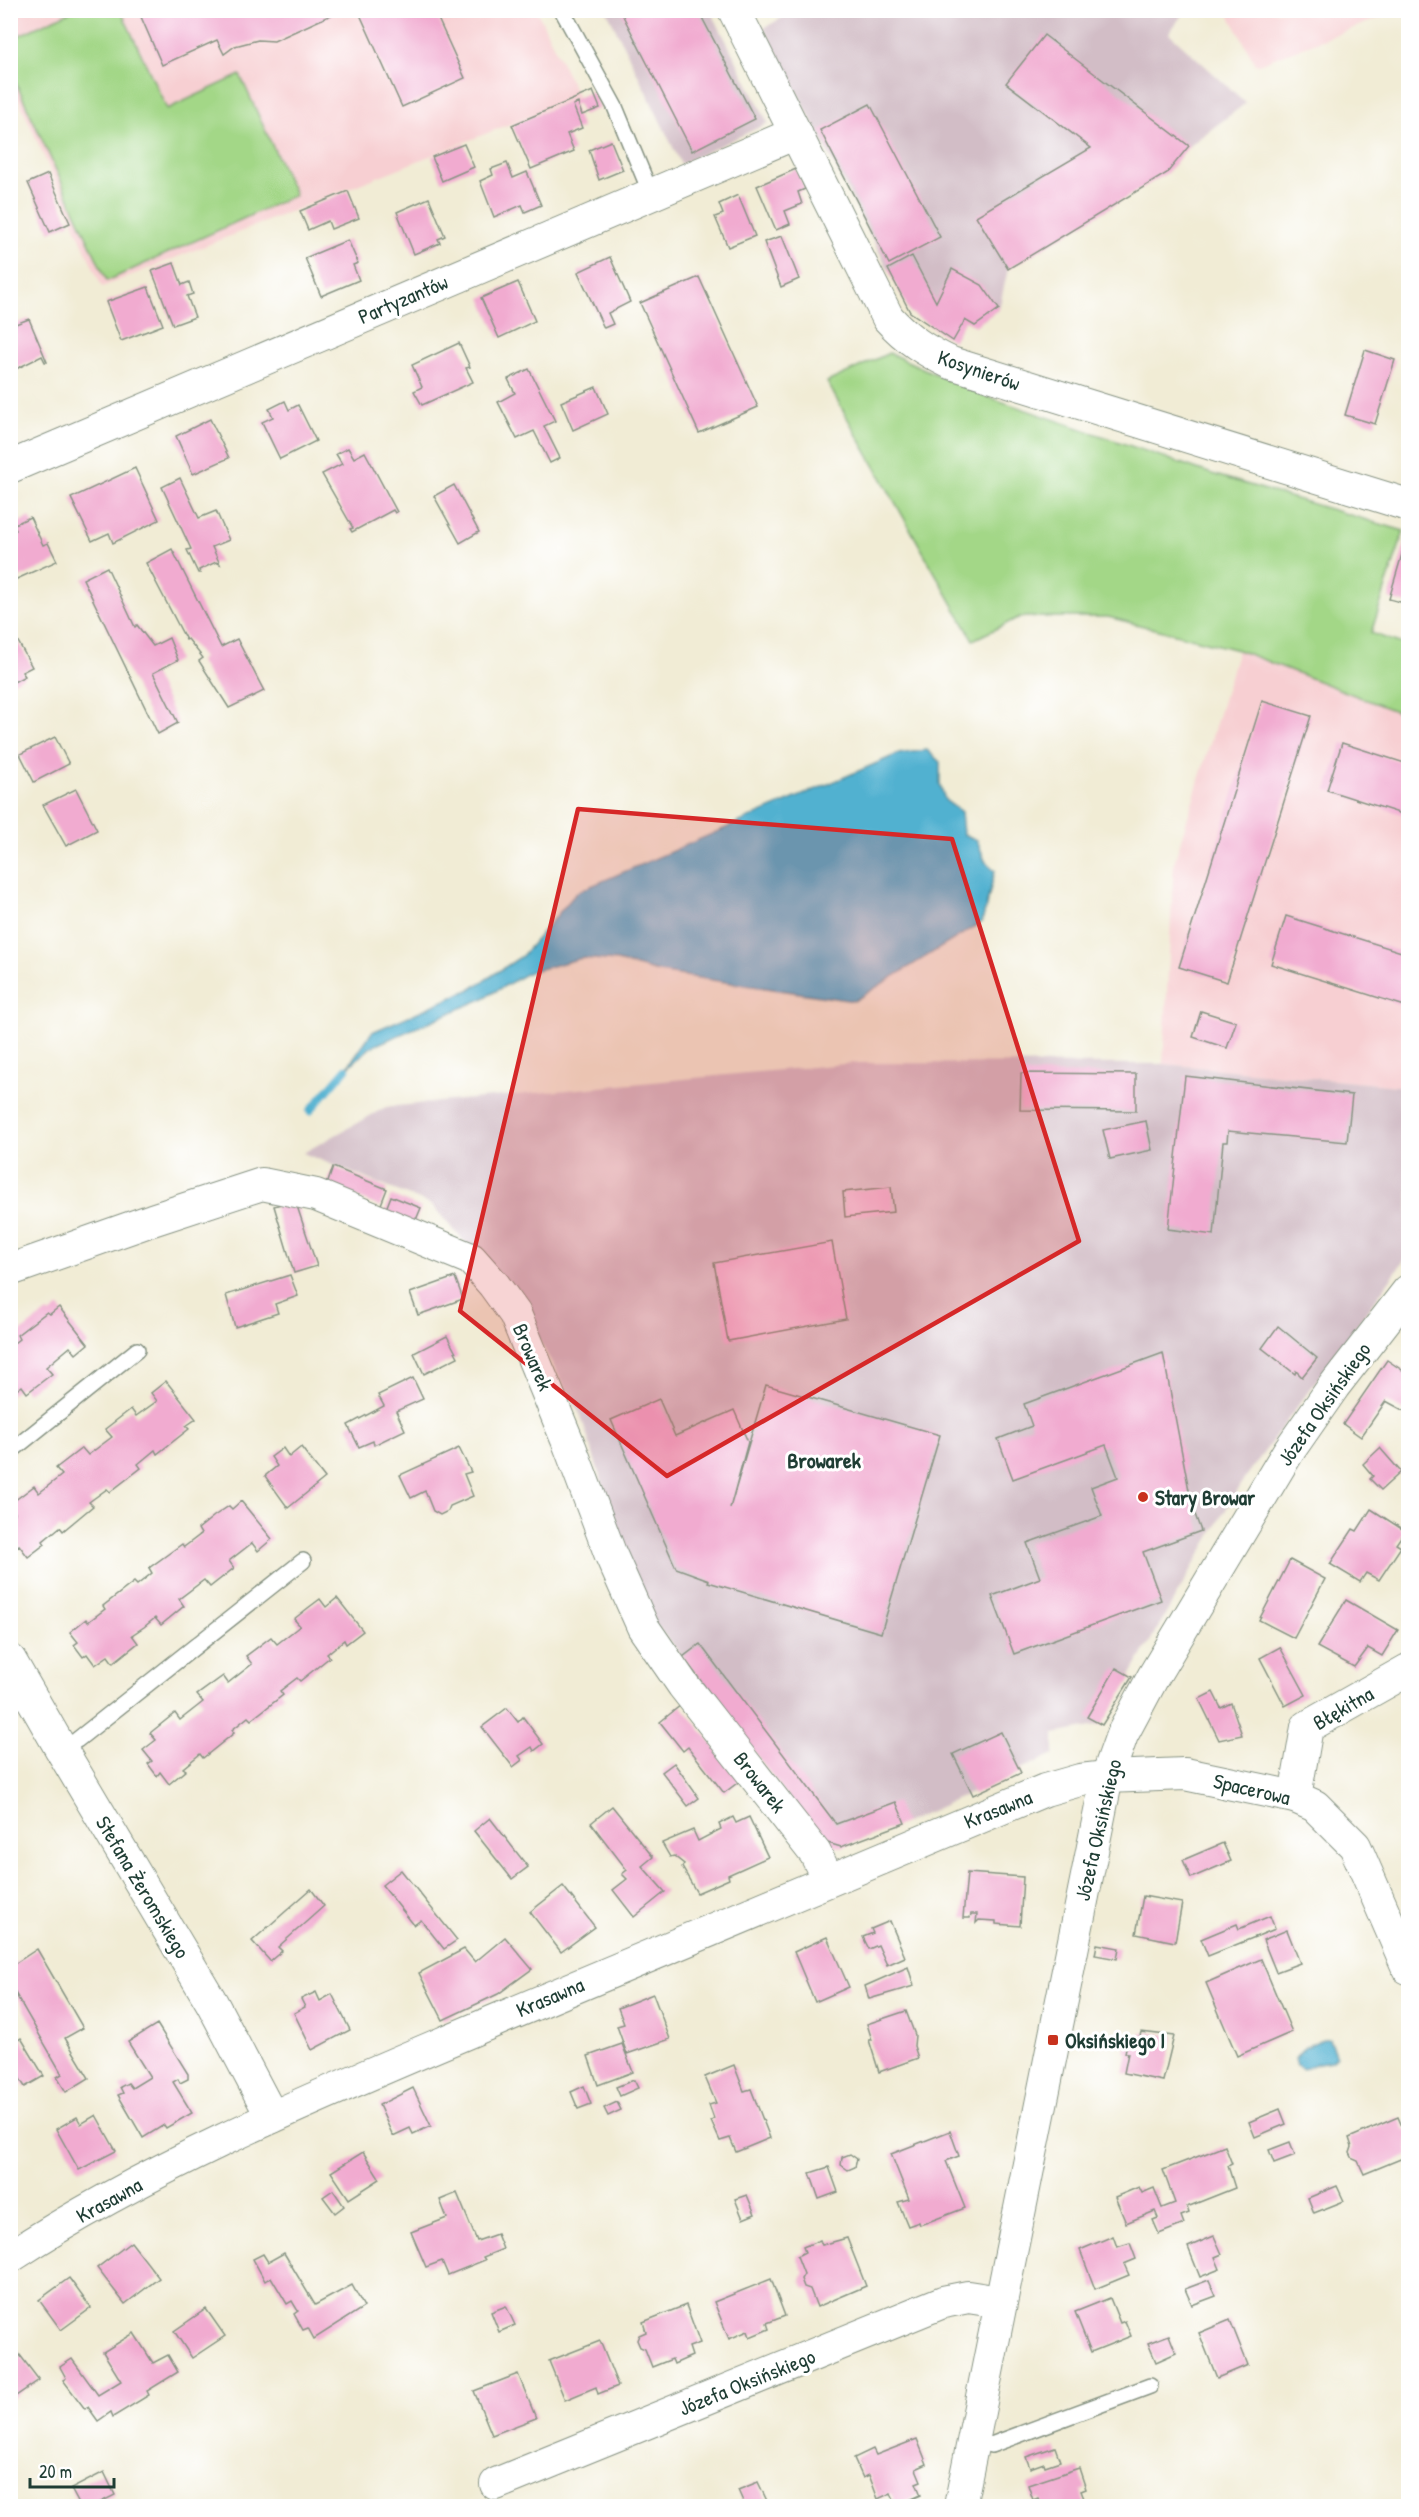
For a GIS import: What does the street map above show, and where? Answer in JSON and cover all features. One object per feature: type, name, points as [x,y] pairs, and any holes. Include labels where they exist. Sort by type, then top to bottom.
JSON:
[{"type":"street","name":"Kosynierów","points":[[734,10],[888,318],[904,336],[924,350],[951,363],[1408,505]]},
{"type":"street","name":"Partyzantów","points":[[10,467],[796,133]]},
{"type":"street","name":"Browarek","points":[[10,1270],[262,1184],[316,1195],[471,1259],[515,1314],[570,1447],[614,1563],[643,1626],[683,1685],[815,1852],[828,1879]]},
{"type":"street","name":"Józefa Oksińskiego","points":[[960,2506],[1107,1777],[1122,1735],[1153,1677],[1288,1452],[1334,1386],[1408,1292]]},
{"type":"street","name":"Stefana Żeromskiego","points":[[10,1660],[212,2004],[272,2117]]},
{"type":"street","name":"Błękitna","points":[[1295,1797],[1307,1727],[1408,1670]]},
{"type":"street","name":"Spacerowa","points":[[1107,1777],[1185,1774],[1295,1797],[1315,1806],[1355,1846],[1408,1968]]},
{"type":"street","name":"Krasawna","points":[[10,2257],[180,2161],[272,2117],[828,1879],[1045,1790],[1080,1780],[1107,1777]]},
{"type":"street","name":"Józefa Oksińskiego","points":[[496,2484],[943,2302],[968,2296],[1000,2302]]},
{"type":"lane","points":[[562,10],[615,107],[651,194]]},
{"type":"lane","points":[[10,1452],[137,1350]]},
{"type":"lane","points":[[61,1749],[77,1740],[303,1561]]},
{"type":"lane","points":[[973,2441],[991,2445],[1150,2386]]},
{"type":"highlighted area","points":[[578,809],[952,839],[1079,1241],[667,1476],[460,1311]]},
{"type":"shaded area","points":[[796,10],[1185,11],[1169,33],[1246,103],[1189,146],[1167,173],[1008,269],[999,309],[975,326],[965,320],[953,341],[910,312],[764,28]]},
{"type":"shaded area","points":[[10,11],[537,11],[578,97],[102,287],[11,82]]},
{"type":"shaded area","points":[[607,11],[711,11],[768,123],[681,164]]},
{"type":"shaded area","points":[[1227,11],[1398,11],[1256,65]]},
{"type":"shaded area","points":[[1238,650],[1408,716],[1408,1087],[1163,1064],[1174,863]]},
{"type":"shaded area","points":[[854,1063],[1163,1064],[1408,1087],[1408,1255],[1240,1485],[1102,1725],[1054,1734],[1054,1754],[905,1823],[821,1841],[683,1657],[643,1610],[581,1416],[518,1302],[432,1205],[303,1153],[386,1107]]},
{"type":"green space","points":[[74,10],[121,11],[167,109],[240,75],[295,195],[107,281],[11,72],[11,39]]},
{"type":"green space","points":[[889,353],[980,394],[1212,474],[1404,531],[1371,633],[1408,646],[1408,716],[1238,650],[1108,617],[1020,617],[973,640],[827,382]]},
{"type":"water","points":[[927,750],[940,762],[940,784],[945,800],[961,812],[963,834],[977,840],[985,861],[995,871],[982,922],[854,1001],[658,972],[617,961],[582,958],[529,972],[482,999],[371,1047],[346,1069],[372,1032],[473,988],[522,956],[577,892],[898,754]]},
{"type":"water","points":[[1323,2039],[1329,2039],[1336,2057],[1332,2061],[1303,2069],[1297,2065],[1295,2059],[1304,2048]]},
{"type":"building","points":[[138,10],[342,10],[274,41],[258,40],[235,46],[224,54],[217,40],[162,65]]},
{"type":"building","points":[[358,10],[434,10],[465,78],[402,107]]},
{"type":"building","points":[[620,10],[698,10],[755,119],[692,151]]},
{"type":"building","points":[[1044,35],[1189,146],[1167,173],[1008,269],[976,216],[1091,148],[1006,83]]},
{"type":"building","points":[[593,91],[600,108],[582,115],[578,103],[573,105],[582,128],[567,134],[574,151],[531,169],[512,125]]},
{"type":"building","points":[[870,104],[940,237],[889,264],[820,130]]},
{"type":"building","points":[[611,141],[623,170],[599,180],[589,150]]},
{"type":"building","points":[[464,144],[474,167],[442,181],[432,157]]},
{"type":"building","points":[[507,163],[513,178],[527,172],[541,205],[525,212],[522,205],[494,217],[480,181],[493,175],[491,169]]},
{"type":"building","points":[[796,169],[805,189],[798,192],[802,204],[785,211],[790,224],[776,230],[757,186]]},
{"type":"building","points":[[48,174],[70,223],[50,232],[28,183]]},
{"type":"building","points":[[348,191],[359,218],[331,229],[328,221],[308,230],[300,211]]},
{"type":"building","points":[[738,195],[755,236],[728,247],[715,217],[723,214],[719,204]]},
{"type":"building","points":[[429,198],[445,236],[438,239],[440,243],[414,254],[397,212]]},
{"type":"building","points":[[782,236],[799,279],[781,287],[764,242]]},
{"type":"building","points":[[348,240],[358,263],[353,265],[359,280],[321,296],[305,258]]},
{"type":"building","points":[[912,256],[936,302],[952,269],[982,285],[999,309],[975,326],[965,320],[953,341],[910,312],[888,269]]},
{"type":"building","points":[[610,257],[630,302],[608,313],[613,324],[604,328],[578,272]]},
{"type":"building","points":[[174,263],[182,285],[189,282],[193,294],[187,296],[195,317],[173,325],[152,271]]},
{"type":"building","points":[[699,277],[758,407],[699,433],[640,303]]},
{"type":"building","points":[[518,282],[535,321],[499,338],[481,298]]},
{"type":"building","points":[[148,287],[163,325],[121,341],[106,302]]},
{"type":"building","points":[[29,319],[47,362],[42,356],[10,372],[10,326]]},
{"type":"building","points":[[459,343],[470,367],[466,368],[473,382],[422,405],[414,391],[422,387],[412,365]]},
{"type":"building","points":[[1365,350],[1395,360],[1375,424],[1345,415]]},
{"type":"building","points":[[529,369],[555,421],[544,426],[560,458],[550,463],[534,431],[517,439],[498,402],[515,393],[508,379]]},
{"type":"building","points":[[596,387],[608,414],[573,430],[561,402]]},
{"type":"building","points":[[285,401],[289,410],[298,405],[316,441],[280,459],[262,422],[273,417],[269,409]]},
{"type":"building","points":[[210,419],[229,458],[193,474],[176,436]]},
{"type":"building","points":[[348,448],[354,458],[365,452],[397,512],[393,510],[352,532],[350,529],[353,528],[322,474],[342,464],[336,454]]},
{"type":"building","points":[[135,468],[159,520],[113,543],[109,533],[92,541],[71,498]]},
{"type":"building","points":[[180,478],[199,518],[216,511],[229,540],[212,547],[220,564],[216,562],[199,570],[200,573],[187,550],[191,549],[162,487]]},
{"type":"building","points":[[454,485],[479,532],[460,543],[434,496]]},
{"type":"building","points":[[30,517],[43,545],[48,543],[57,561],[10,582],[10,532],[16,530],[13,525]]},
{"type":"building","points":[[1405,544],[1408,545],[1408,604],[1389,599]]},
{"type":"building","points":[[172,549],[221,647],[237,639],[264,691],[229,708],[199,661],[203,658],[188,639],[186,640],[146,563]]},
{"type":"building","points":[[107,567],[135,627],[137,625],[153,646],[169,638],[178,660],[153,673],[178,723],[158,734],[83,579]]},
{"type":"building","points":[[10,627],[32,667],[22,672],[25,676],[10,684]]},
{"type":"building","points":[[1262,701],[1311,716],[1227,982],[1179,967]]},
{"type":"building","points":[[55,737],[69,764],[34,782],[20,754]]},
{"type":"building","points":[[1342,743],[1408,764],[1408,816],[1327,790]]},
{"type":"building","points":[[76,789],[97,830],[66,846],[43,805]]},
{"type":"building","points":[[1286,916],[1408,954],[1408,1007],[1271,964]]},
{"type":"building","points":[[1201,1011],[1236,1022],[1227,1048],[1193,1037]]},
{"type":"building","points":[[1021,1073],[1136,1074],[1136,1111],[1020,1110]]},
{"type":"building","points":[[1185,1076],[1352,1095],[1347,1142],[1228,1131],[1227,1142],[1223,1142],[1214,1235],[1168,1229]]},
{"type":"building","points":[[1146,1121],[1152,1150],[1110,1159],[1103,1130]]},
{"type":"building","points":[[333,1167],[387,1189],[380,1207],[327,1185]]},
{"type":"building","points":[[891,1187],[894,1212],[845,1217],[843,1192]]},
{"type":"building","points":[[391,1196],[421,1208],[413,1227],[384,1214]]},
{"type":"building","points":[[295,1200],[317,1266],[294,1273],[274,1206]]},
{"type":"building","points":[[832,1242],[846,1319],[728,1341],[714,1263]]},
{"type":"building","points":[[290,1275],[298,1296],[275,1304],[278,1313],[235,1327],[226,1295]]},
{"type":"building","points":[[455,1277],[463,1299],[418,1315],[410,1293]]},
{"type":"building","points":[[59,1307],[88,1344],[76,1354],[70,1347],[46,1367],[52,1374],[27,1393],[22,1386],[10,1395],[10,1346],[19,1339],[17,1335],[47,1312],[50,1314]]},
{"type":"building","points":[[1278,1326],[1317,1358],[1302,1377],[1262,1348]]},
{"type":"building","points":[[447,1336],[458,1357],[424,1374],[414,1353]]},
{"type":"building","name":"Stary Browar","points":[[1163,1353],[1192,1506],[1201,1531],[1143,1552],[1161,1600],[1014,1654],[992,1596],[1040,1578],[1027,1543],[1102,1516],[1091,1487],[1118,1477],[1106,1445],[1013,1479],[998,1439],[1032,1426],[1024,1404]]},
{"type":"building","points":[[1387,1360],[1408,1374],[1408,1413],[1386,1401],[1361,1437],[1343,1424]]},
{"type":"building","points":[[413,1378],[423,1399],[396,1411],[405,1430],[374,1445],[373,1441],[359,1447],[348,1425],[384,1406],[378,1395]]},
{"type":"building","points":[[166,1381],[196,1419],[186,1426],[189,1429],[157,1454],[155,1450],[138,1464],[141,1468],[110,1492],[107,1489],[89,1502],[93,1506],[63,1531],[60,1527],[43,1541],[45,1544],[28,1557],[19,1545],[16,1548],[10,1542],[10,1516],[15,1513],[10,1504],[34,1486],[39,1493],[62,1475],[56,1468],[82,1448],[88,1455],[112,1437],[105,1429],[131,1409],[136,1416],[157,1401],[151,1393]]},
{"type":"building","points":[[766,1385],[940,1435],[881,1633],[708,1582],[709,1580],[676,1568],[611,1420],[659,1399],[675,1436],[734,1410],[748,1442],[730,1508]]},
{"type":"building","points":[[301,1447],[325,1478],[288,1508],[265,1476],[277,1466],[271,1457],[283,1448],[289,1457]]},
{"type":"building","points":[[459,1448],[471,1472],[464,1474],[473,1496],[450,1506],[448,1511],[440,1515],[433,1511],[425,1491],[411,1498],[400,1475]]},
{"type":"building","points":[[1380,1448],[1401,1472],[1381,1490],[1370,1479],[1373,1476],[1363,1464]]},
{"type":"building","points":[[241,1501],[272,1539],[258,1551],[252,1543],[229,1561],[234,1568],[210,1587],[204,1580],[179,1599],[184,1606],[161,1625],[155,1618],[132,1635],[138,1643],[113,1663],[108,1656],[95,1665],[87,1654],[83,1657],[74,1645],[78,1642],[70,1632],[86,1619],[88,1622],[105,1609],[103,1606],[134,1582],[137,1585],[152,1573],[149,1568],[182,1544],[184,1547],[201,1534],[198,1529],[214,1516],[229,1506],[232,1509]]},
{"type":"building","points":[[1371,1509],[1405,1531],[1396,1544],[1401,1547],[1379,1580],[1366,1573],[1360,1582],[1330,1564],[1353,1529],[1357,1531]]},
{"type":"building","points":[[1290,1560],[1325,1579],[1294,1638],[1259,1620]]},
{"type":"building","points":[[337,1598],[363,1631],[346,1644],[344,1640],[327,1654],[330,1657],[300,1681],[297,1678],[280,1691],[283,1695],[251,1720],[248,1717],[232,1730],[234,1733],[203,1758],[200,1754],[169,1784],[160,1772],[157,1776],[148,1764],[152,1761],[143,1750],[156,1740],[150,1733],[175,1713],[180,1720],[203,1702],[197,1695],[223,1676],[228,1683],[252,1664],[246,1656],[271,1637],[277,1644],[300,1626],[294,1619],[320,1599],[326,1607]]},
{"type":"building","points":[[1346,1600],[1398,1630],[1382,1656],[1368,1648],[1354,1667],[1317,1647]]},
{"type":"building","points":[[700,1644],[836,1824],[896,1802],[905,1823],[841,1847],[821,1841],[683,1657]]},
{"type":"building","points":[[1280,1647],[1306,1695],[1285,1706],[1260,1658]]},
{"type":"building","points":[[1116,1668],[1132,1677],[1102,1725],[1087,1717]]},
{"type":"building","points":[[1213,1692],[1221,1708],[1231,1703],[1242,1735],[1219,1740],[1199,1699]]},
{"type":"building","points":[[681,1705],[741,1780],[724,1793],[688,1747],[683,1751],[660,1722]]},
{"type":"building","points":[[507,1708],[518,1722],[523,1717],[543,1744],[534,1751],[532,1747],[519,1756],[522,1760],[513,1767],[482,1727]]},
{"type":"building","points":[[1001,1732],[1021,1773],[973,1795],[953,1754]]},
{"type":"building","points":[[674,1763],[699,1798],[688,1806],[662,1772]]},
{"type":"building","points":[[612,1806],[653,1857],[642,1866],[665,1892],[634,1917],[613,1890],[627,1879],[622,1874],[627,1870],[591,1823]]},
{"type":"building","points":[[733,1817],[736,1823],[749,1817],[768,1857],[728,1875],[729,1879],[697,1893],[682,1867],[684,1864],[674,1856],[670,1857],[662,1843],[693,1830],[698,1841],[721,1829],[719,1824]]},
{"type":"building","points":[[490,1818],[528,1867],[512,1879],[474,1831]]},
{"type":"building","points":[[1223,1843],[1231,1861],[1191,1878],[1183,1860]]},
{"type":"building","points":[[401,1870],[457,1940],[444,1949],[421,1920],[414,1925],[382,1885]]},
{"type":"building","points":[[967,1873],[1023,1877],[1020,1926],[996,1924],[996,1921],[979,1920],[976,1923],[977,1914],[971,1914],[970,1918],[963,1918]]},
{"type":"building","points":[[563,1886],[595,1927],[561,1952],[530,1912]]},
{"type":"building","points":[[311,1889],[324,1906],[278,1947],[282,1951],[270,1961],[252,1941]]},
{"type":"building","points":[[1143,1896],[1182,1903],[1175,1942],[1136,1934]]},
{"type":"building","points":[[1270,1916],[1275,1929],[1208,1956],[1201,1939],[1237,1924],[1239,1929]]},
{"type":"building","points":[[890,1921],[905,1957],[887,1965],[878,1945],[869,1949],[863,1937],[873,1933],[871,1929]]},
{"type":"building","points":[[1287,1930],[1300,1963],[1276,1972],[1263,1940]]},
{"type":"building","points":[[505,1937],[532,1969],[498,1994],[443,2020],[419,1973],[464,1949],[475,1962]]},
{"type":"building","points":[[827,1937],[849,1987],[815,2002],[794,1952]]},
{"type":"building","points":[[1097,1944],[1119,1948],[1117,1959],[1095,1955]]},
{"type":"building","points":[[37,1949],[83,2028],[65,2038],[89,2078],[66,2092],[57,2077],[62,2074],[14,1991],[10,1993],[10,1967]]},
{"type":"building","points":[[1261,1959],[1292,2032],[1237,2056],[1206,1983]]},
{"type":"building","points":[[908,1967],[914,1986],[869,1999],[865,1986]]},
{"type":"building","points":[[316,1992],[320,2001],[332,1994],[350,2030],[312,2050],[294,2013],[305,2007],[301,1999]]},
{"type":"building","points":[[653,1994],[670,2039],[627,2054],[617,2026],[624,2024],[618,2008]]},
{"type":"building","points":[[906,2011],[915,2035],[914,2046],[918,2058],[879,2072],[869,2040],[872,2040],[867,2024]]},
{"type":"building","points":[[157,2024],[188,2074],[188,2079],[180,2083],[178,2079],[173,2082],[192,2113],[166,2128],[164,2125],[143,2138],[118,2095],[123,2093],[120,2087],[128,2083],[132,2088],[150,2077],[128,2042]]},
{"type":"building","points":[[1141,2032],[1174,2036],[1163,2081],[1124,2073],[1128,2037],[1139,2040]]},
{"type":"building","points":[[21,2038],[44,2076],[25,2087],[10,2063],[10,2045]]},
{"type":"building","points":[[622,2044],[633,2072],[598,2085],[588,2056]]},
{"type":"building","points":[[734,2065],[744,2091],[751,2089],[770,2138],[736,2152],[730,2138],[720,2141],[711,2121],[714,2119],[709,2105],[716,2103],[705,2077]]},
{"type":"building","points":[[634,2080],[638,2088],[620,2096],[616,2087]]},
{"type":"building","points":[[584,2086],[591,2104],[578,2109],[571,2092]]},
{"type":"building","points":[[413,2088],[431,2126],[413,2134],[410,2128],[393,2136],[379,2105]]},
{"type":"building","points":[[617,2102],[621,2110],[608,2116],[604,2108]]},
{"type":"building","points":[[1280,2109],[1286,2124],[1255,2137],[1249,2122]]},
{"type":"building","points":[[96,2115],[116,2151],[79,2170],[56,2129],[77,2117],[81,2124]]},
{"type":"building","points":[[1398,2117],[1404,2131],[1408,2129],[1408,2156],[1364,2174],[1358,2161],[1353,2159],[1350,2153],[1352,2147],[1349,2138]]},
{"type":"building","points":[[950,2131],[959,2156],[946,2161],[965,2208],[920,2225],[919,2222],[908,2226],[898,2202],[909,2199],[891,2154]]},
{"type":"building","points":[[1290,2142],[1295,2155],[1274,2163],[1269,2150]]},
{"type":"building","points":[[1225,2146],[1232,2164],[1228,2166],[1235,2188],[1187,2207],[1189,2213],[1181,2216],[1184,2224],[1159,2234],[1153,2220],[1158,2218],[1155,2211],[1126,2223],[1115,2197],[1139,2187],[1142,2193],[1154,2188],[1162,2208],[1175,2203],[1163,2170]]},
{"type":"building","points":[[363,2152],[380,2179],[349,2199],[331,2172]]},
{"type":"building","points":[[850,2154],[857,2159],[855,2167],[848,2170],[841,2165],[842,2157]]},
{"type":"building","points":[[829,2167],[838,2192],[819,2199],[810,2173]]},
{"type":"building","points":[[1337,2186],[1344,2201],[1314,2213],[1308,2198]]},
{"type":"building","points":[[333,2190],[344,2206],[335,2213],[323,2197]]},
{"type":"building","points":[[457,2193],[477,2241],[497,2234],[503,2249],[483,2257],[485,2260],[448,2275],[442,2261],[426,2267],[411,2232],[447,2218],[440,2200]]},
{"type":"building","points":[[747,2195],[755,2214],[743,2219],[735,2199]]},
{"type":"building","points":[[1113,2236],[1117,2247],[1130,2243],[1136,2259],[1124,2264],[1129,2275],[1095,2289],[1080,2250]]},
{"type":"building","points":[[1214,2236],[1222,2254],[1215,2257],[1220,2269],[1200,2277],[1188,2247]]},
{"type":"building","points":[[847,2238],[866,2286],[817,2307],[810,2289],[804,2287],[801,2279],[804,2274],[797,2256],[805,2252],[803,2247],[820,2240],[822,2245]]},
{"type":"building","points":[[131,2242],[159,2278],[125,2304],[97,2268]]},
{"type":"building","points":[[284,2253],[315,2305],[352,2285],[364,2307],[314,2339],[308,2328],[303,2330],[294,2314],[298,2311],[292,2301],[287,2304],[271,2277],[265,2281],[253,2259],[263,2254],[268,2262]]},
{"type":"building","points":[[69,2278],[91,2308],[61,2330],[39,2300]]},
{"type":"building","points":[[771,2279],[785,2316],[767,2323],[769,2329],[750,2337],[748,2331],[729,2339],[714,2302]]},
{"type":"building","points":[[1209,2280],[1216,2296],[1192,2305],[1185,2289]]},
{"type":"building","points":[[1110,2298],[1120,2323],[1125,2321],[1131,2336],[1091,2352],[1075,2312]]},
{"type":"building","points":[[686,2305],[700,2343],[689,2347],[692,2356],[674,2364],[672,2359],[652,2367],[645,2349],[640,2347],[637,2340],[639,2335],[646,2332],[643,2322]]},
{"type":"building","points":[[506,2306],[515,2325],[499,2332],[491,2312]]},
{"type":"building","points":[[206,2309],[225,2336],[192,2358],[174,2331]]},
{"type":"building","points":[[1230,2320],[1248,2365],[1217,2378],[1199,2333]]},
{"type":"building","points":[[134,2333],[153,2363],[168,2355],[178,2372],[147,2391],[149,2395],[113,2417],[111,2412],[98,2421],[88,2407],[85,2409],[63,2380],[66,2378],[60,2367],[72,2359],[98,2395],[121,2381],[103,2352]]},
{"type":"building","points":[[1169,2335],[1176,2353],[1156,2362],[1148,2343]]},
{"type":"building","points":[[600,2341],[618,2386],[598,2394],[596,2387],[565,2400],[549,2361]]},
{"type":"building","points":[[10,2342],[39,2380],[10,2400]]},
{"type":"building","points":[[518,2374],[536,2418],[492,2435],[474,2391]]},
{"type":"building","points":[[917,2439],[927,2464],[916,2469],[921,2481],[916,2483],[921,2495],[896,2506],[891,2493],[878,2499],[869,2475],[863,2478],[854,2458],[873,2449],[876,2455]]},
{"type":"building","points":[[1055,2447],[1060,2461],[1030,2468],[1026,2457]]},
{"type":"building","points":[[1079,2468],[1086,2489],[1081,2491],[1087,2506],[1041,2506],[1038,2498],[1033,2500],[1028,2485]]},
{"type":"building","points":[[104,2472],[115,2495],[93,2506],[80,2506],[71,2489]]},
{"type":"building","points":[[758,2482],[769,2505],[745,2506],[738,2490]]},
{"type":"waterway","points":[[310,1111],[346,1069]]},
{"type":"place","name":"Stary Browar","points":[[1143,1497]]},
{"type":"place","name":"Oksińskiego I","points":[[1053,2040]]},
{"type":"district","name":"Browarek","points":[[824,1460]]}]
